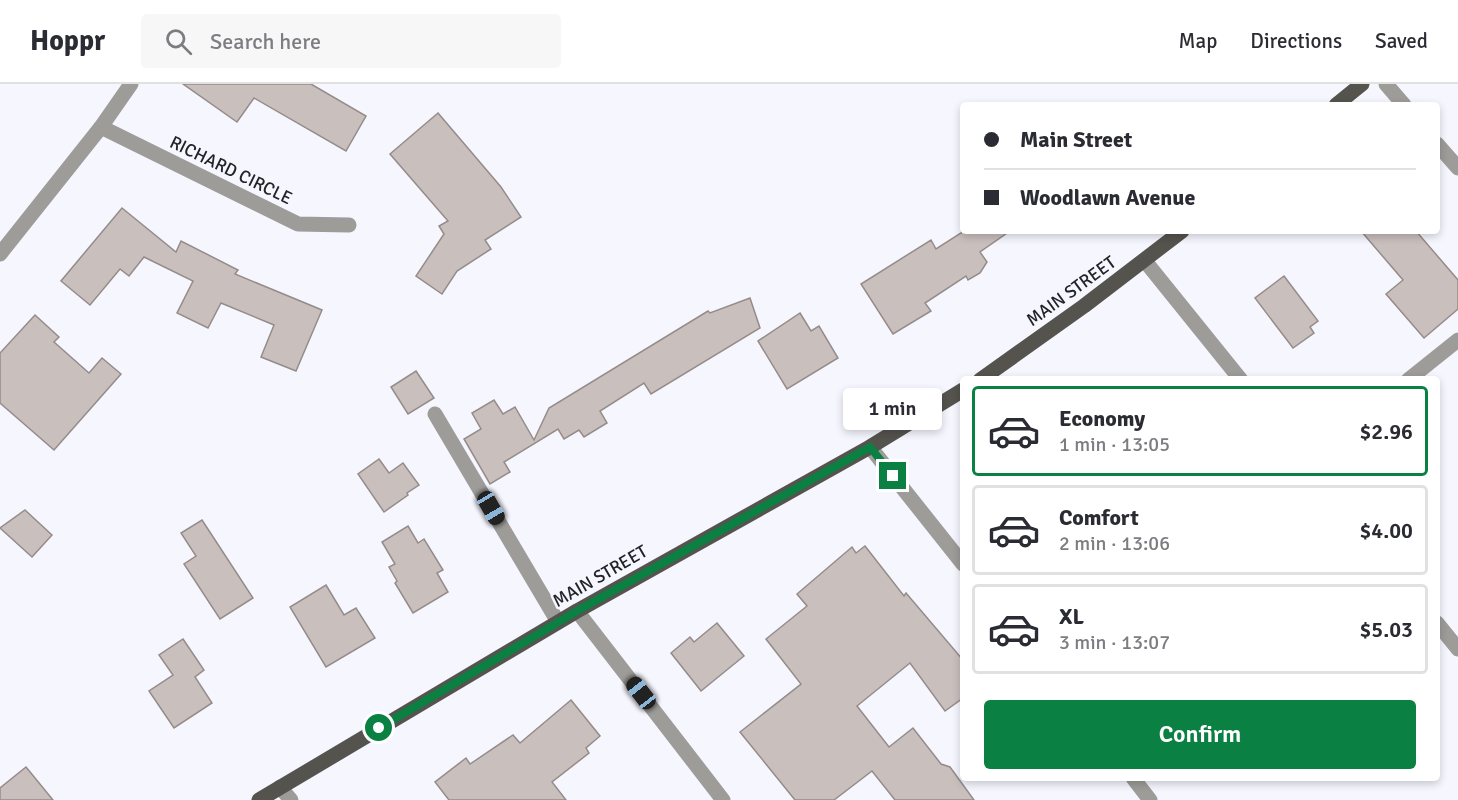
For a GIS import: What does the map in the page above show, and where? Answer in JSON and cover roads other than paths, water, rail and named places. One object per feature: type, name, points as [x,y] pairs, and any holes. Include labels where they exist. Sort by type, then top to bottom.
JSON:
[{"type":"main road","points":[[1340,102],[1362,84]]},
{"type":"main road","name":"MAIN STREET","points":[[986,376],[1145,261],[1178,234]]},
{"type":"main road","name":"MAIN STREET","points":[[259,800],[558,622],[870,447],[960,392]]},
{"type":"street","points":[[0,254],[101,127],[131,84]]},
{"type":"street","points":[[1386,84],[1401,102]]},
{"type":"street","name":"RICHARD CIRCLE","points":[[101,127],[298,224],[350,225]]},
{"type":"street","points":[[1440,147],[1458,168]]},
{"type":"street","points":[[1145,261],[1238,376]]},
{"type":"street","points":[[1413,376],[1458,340]]},
{"type":"street","points":[[435,414],[558,622]]},
{"type":"street","points":[[870,447],[960,560]]},
{"type":"street","points":[[577,611],[723,800]]},
{"type":"street","points":[[1440,627],[1458,649]]},
{"type":"street","points":[[1135,781],[1150,800]]},
{"type":"street","points":[[280,786],[291,800]]}]
